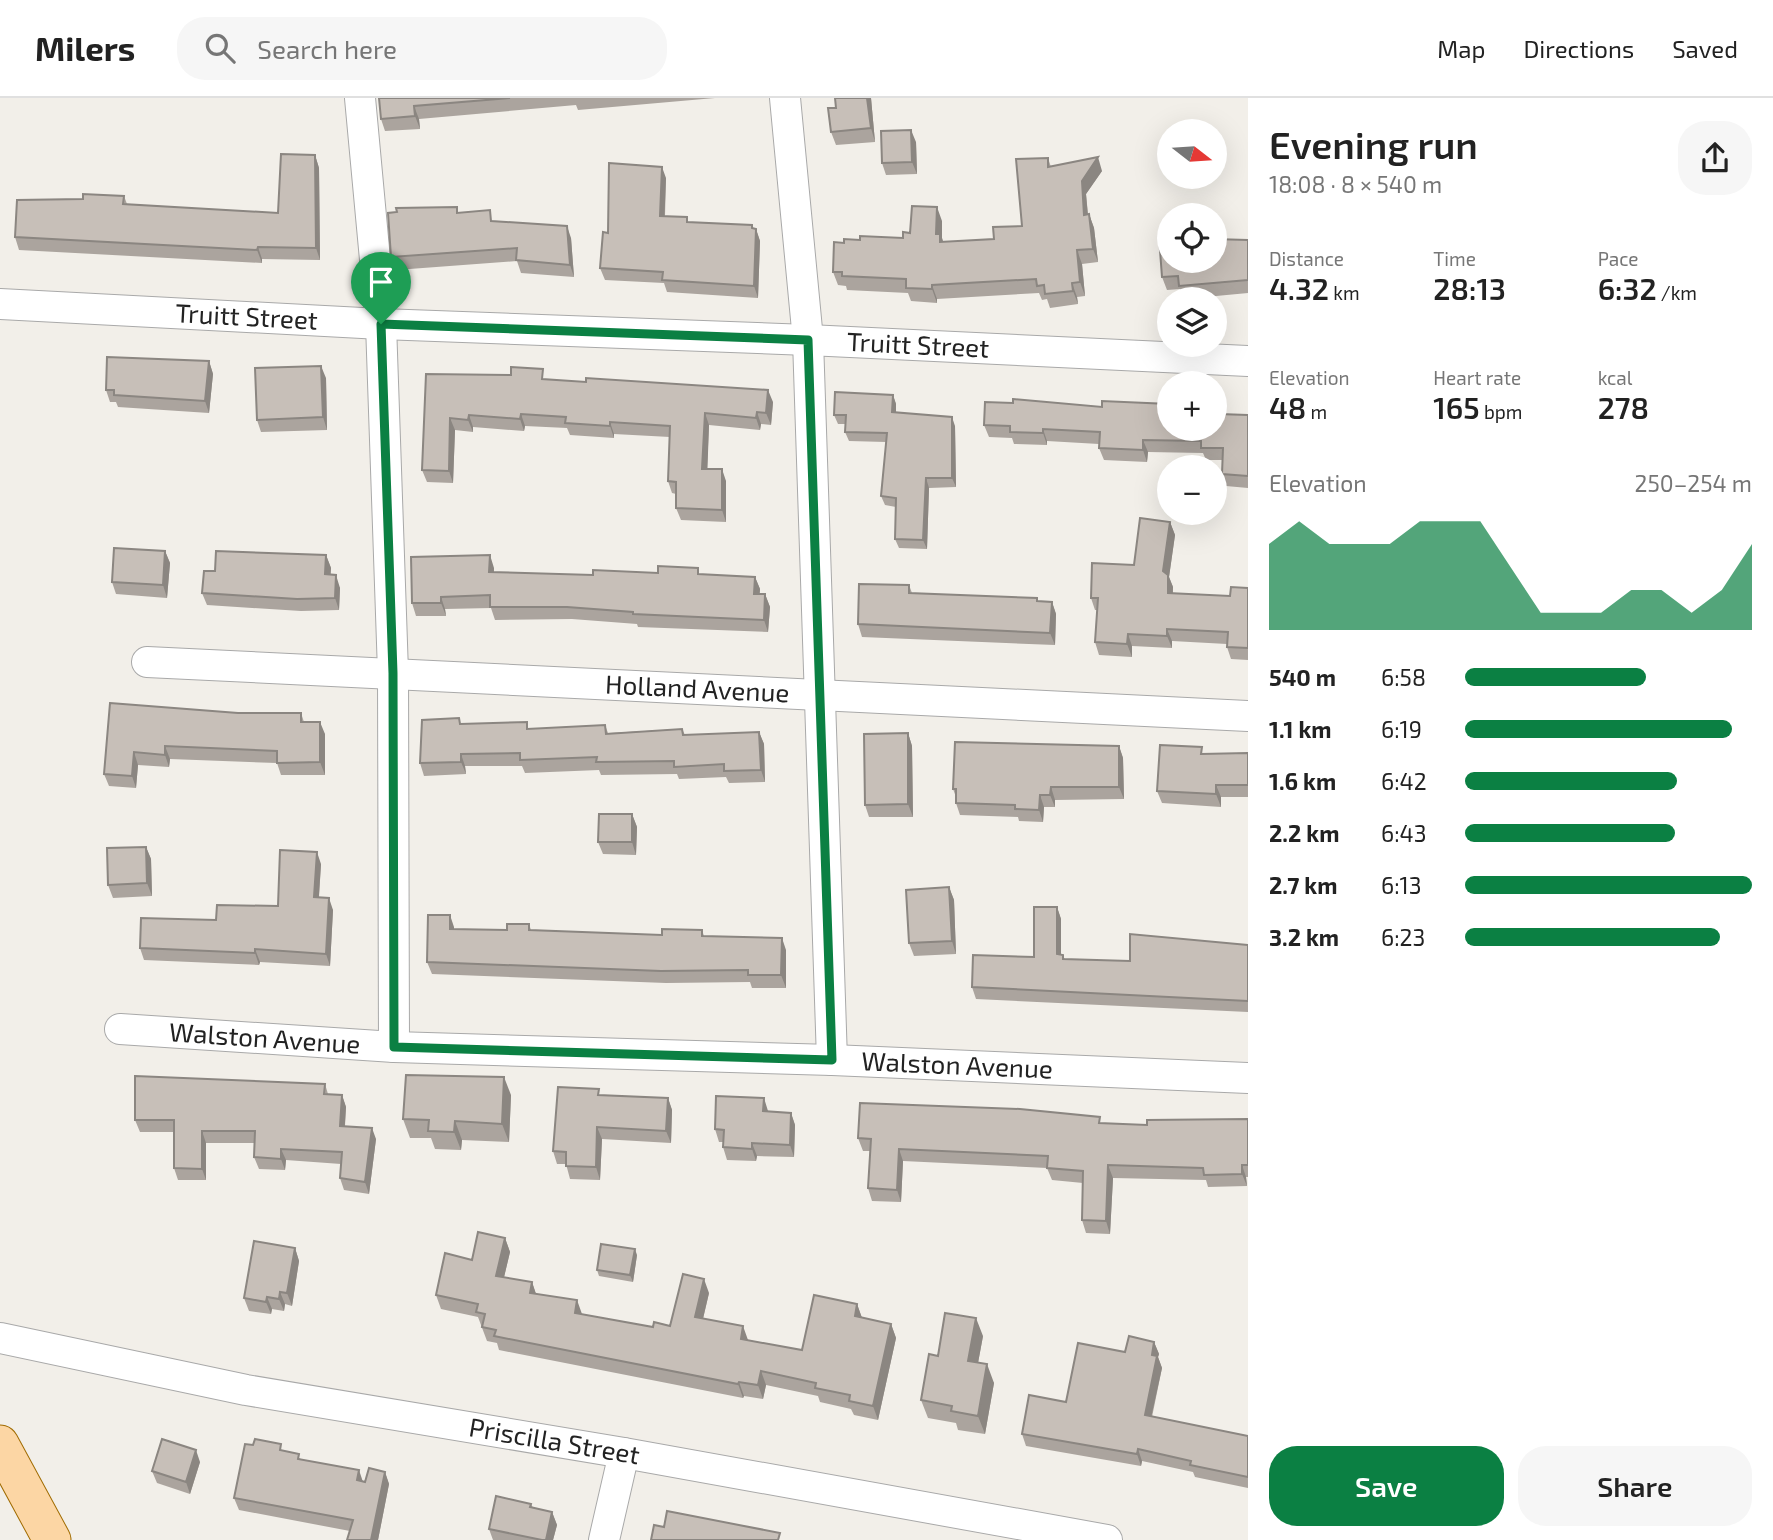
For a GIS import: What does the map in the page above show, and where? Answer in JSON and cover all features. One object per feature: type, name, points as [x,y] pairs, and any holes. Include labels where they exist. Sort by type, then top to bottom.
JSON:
[{"type":"main road","points":[[0,1444],[52,1540]]},
{"type":"street","points":[[360,98],[381,324],[393,673],[394,1047]]},
{"type":"street","points":[[785,98],[808,340],[832,1060]]},
{"type":"street","name":"Truitt Street","points":[[0,304],[381,324],[808,340],[1248,361]]},
{"type":"street","name":"Holland Avenue","points":[[147,662],[1248,716]]},
{"type":"street","name":"Walston Avenue","points":[[120,1029],[394,1047],[832,1060],[1248,1078]]},
{"type":"street","name":"Priscilla Street","points":[[0,1338],[246,1390],[624,1453],[978,1528],[1107,1540]]},
{"type":"street","points":[[604,1540],[624,1453]]},
{"type":"building","points":[[379,98],[510,98],[414,106],[415,116],[381,119]]},
{"type":"building","points":[[835,98],[867,98],[871,128],[831,132],[828,108],[836,108]]},
{"type":"building","points":[[911,130],[912,162],[882,163],[881,131]]},
{"type":"building","points":[[281,154],[315,155],[316,248],[258,247],[257,250],[15,237],[17,200],[83,199],[83,194],[124,196],[123,204],[278,213]]},
{"type":"building","points":[[1098,157],[1082,181],[1084,215],[1089,214],[1093,249],[1077,250],[1080,282],[1072,283],[1073,291],[1045,294],[1044,285],[1037,286],[1036,279],[932,285],[932,289],[906,288],[906,279],[842,276],[842,272],[833,272],[834,242],[844,243],[844,239],[860,240],[860,236],[903,238],[903,232],[910,233],[912,206],[937,207],[936,234],[940,234],[940,242],[994,239],[993,227],[1022,226],[1016,159],[1048,158],[1048,167]]},
{"type":"building","points":[[609,163],[662,167],[660,216],[687,217],[687,222],[752,225],[752,228],[756,229],[754,286],[662,280],[663,272],[600,268],[603,232],[608,233]]},
{"type":"building","points":[[457,207],[457,213],[490,210],[491,221],[567,226],[570,265],[516,260],[517,248],[391,257],[388,213],[397,212],[396,208]]},
{"type":"building","points":[[1227,239],[1248,240],[1248,280],[1179,286],[1178,276],[1162,277],[1162,273],[1227,273]]},
{"type":"building","points":[[107,357],[209,361],[205,401],[114,395],[114,390],[106,390]]},
{"type":"building","points":[[321,366],[323,417],[257,420],[255,368]]},
{"type":"building","points":[[511,367],[543,369],[542,379],[586,382],[586,378],[768,390],[766,413],[757,412],[756,418],[705,413],[702,469],[722,469],[722,510],[676,508],[676,482],[668,481],[670,426],[610,422],[610,426],[565,423],[566,417],[521,414],[520,419],[469,415],[468,420],[450,418],[449,471],[422,470],[426,374],[511,375]]},
{"type":"building","points":[[835,392],[893,395],[892,412],[952,417],[952,478],[926,478],[923,540],[895,539],[896,498],[881,496],[887,433],[845,432],[846,415],[834,415]]},
{"type":"building","points":[[1013,399],[1102,407],[1102,401],[1157,403],[1157,440],[1143,440],[1143,450],[1099,448],[1100,432],[1043,429],[1043,433],[1010,432],[1010,426],[984,425],[985,402],[1013,403]]},
{"type":"building","points":[[1227,414],[1248,415],[1248,476],[1227,474],[1227,455],[1223,455],[1223,448],[1201,448],[1201,441],[1227,441]]},
{"type":"building","points":[[1140,518],[1157,520],[1157,525],[1170,525],[1163,571],[1168,575],[1168,593],[1230,596],[1231,587],[1248,588],[1248,648],[1227,647],[1228,632],[1167,629],[1167,636],[1128,634],[1127,644],[1095,642],[1098,598],[1091,598],[1092,563],[1134,565]]},
{"type":"building","points":[[114,548],[165,551],[163,585],[112,582]]},
{"type":"building","points":[[216,551],[326,555],[325,574],[336,575],[335,598],[297,599],[202,593],[204,571],[215,571]]},
{"type":"building","points":[[490,555],[489,572],[593,575],[593,570],[658,573],[658,566],[698,568],[698,574],[755,577],[754,594],[765,594],[764,620],[633,614],[567,607],[490,607],[490,595],[441,597],[441,603],[412,603],[411,557]]},
{"type":"building","points":[[859,584],[909,585],[909,593],[1037,598],[1037,601],[1052,602],[1050,633],[858,624]]},
{"type":"building","points":[[110,703],[238,713],[301,713],[301,722],[320,722],[320,762],[277,763],[277,751],[165,746],[165,755],[134,752],[132,776],[104,774]]},
{"type":"building","points":[[459,718],[460,724],[527,722],[527,729],[605,725],[606,734],[682,729],[683,735],[759,732],[761,770],[724,771],[724,764],[674,767],[674,761],[596,762],[597,757],[520,760],[520,753],[461,754],[461,762],[420,763],[422,720]]},
{"type":"building","points":[[908,733],[908,804],[865,805],[864,734]]},
{"type":"building","points":[[955,742],[1119,746],[1119,787],[1051,787],[1050,795],[1040,795],[1039,810],[1015,809],[1015,805],[956,803],[956,789],[953,789]]},
{"type":"building","points":[[1160,745],[1202,747],[1201,754],[1248,753],[1248,785],[1216,785],[1216,794],[1157,791]]},
{"type":"building","points":[[599,814],[632,814],[632,842],[598,842]]},
{"type":"building","points":[[146,847],[147,883],[108,885],[107,848]]},
{"type":"building","points":[[280,850],[317,852],[314,897],[329,898],[326,954],[255,949],[255,953],[140,948],[141,918],[216,920],[217,905],[278,906]]},
{"type":"building","points":[[949,887],[952,941],[909,943],[906,890]]},
{"type":"building","points":[[1034,907],[1057,907],[1057,954],[1063,955],[1063,959],[1130,961],[1130,934],[1248,945],[1248,1001],[972,987],[973,955],[1034,957]]},
{"type":"building","points":[[428,915],[450,915],[450,929],[507,930],[507,924],[529,924],[529,930],[662,935],[662,929],[702,930],[702,936],[782,938],[781,975],[748,975],[748,970],[661,971],[427,962]]},
{"type":"building","points":[[406,1075],[504,1077],[502,1124],[455,1121],[454,1132],[428,1131],[429,1120],[403,1119]]},
{"type":"building","points":[[135,1076],[325,1084],[324,1094],[342,1095],[340,1126],[372,1128],[365,1182],[340,1178],[342,1152],[281,1149],[281,1159],[254,1157],[255,1131],[202,1131],[202,1169],[174,1168],[174,1120],[135,1120]]},
{"type":"building","points":[[558,1087],[599,1089],[598,1095],[668,1098],[666,1131],[597,1127],[596,1167],[566,1166],[566,1152],[553,1151]]},
{"type":"building","points":[[716,1096],[764,1098],[763,1111],[791,1113],[790,1145],[752,1143],[752,1149],[723,1147],[724,1130],[715,1129]]},
{"type":"building","points":[[860,1103],[1020,1109],[1100,1117],[1099,1123],[1147,1125],[1147,1120],[1248,1119],[1248,1165],[1242,1165],[1242,1174],[1204,1175],[1203,1168],[1108,1165],[1106,1221],[1082,1220],[1083,1171],[1047,1168],[1048,1156],[899,1149],[897,1190],[868,1188],[871,1139],[858,1138]]},
{"type":"building","points":[[478,1232],[505,1238],[496,1276],[532,1282],[530,1293],[577,1300],[575,1313],[653,1327],[654,1322],[670,1326],[683,1274],[704,1279],[695,1317],[743,1326],[741,1339],[802,1350],[814,1295],[857,1304],[855,1316],[891,1324],[873,1406],[849,1401],[850,1395],[815,1388],[816,1383],[761,1371],[758,1385],[738,1384],[494,1336],[496,1330],[482,1327],[485,1314],[476,1312],[478,1304],[436,1295],[445,1253],[472,1260]]},
{"type":"building","points":[[254,1241],[295,1248],[287,1293],[280,1292],[279,1299],[267,1297],[266,1302],[244,1298]]},
{"type":"building","points":[[601,1244],[635,1249],[630,1275],[597,1270]]},
{"type":"building","points":[[945,1313],[976,1318],[968,1361],[987,1364],[978,1416],[951,1411],[952,1406],[921,1400],[929,1354],[938,1356]]},
{"type":"building","points":[[1129,1336],[1154,1342],[1152,1355],[1157,1356],[1145,1415],[1248,1436],[1248,1477],[1190,1465],[1191,1461],[1138,1449],[1137,1454],[1022,1434],[1029,1395],[1066,1402],[1078,1343],[1125,1352]]},
{"type":"building","points":[[162,1439],[196,1450],[186,1482],[152,1471]]},
{"type":"building","points":[[255,1439],[281,1444],[280,1450],[299,1454],[298,1459],[359,1470],[357,1480],[365,1482],[369,1468],[385,1472],[371,1540],[347,1540],[353,1520],[234,1498],[245,1444],[253,1445]]},
{"type":"building","points":[[496,1496],[552,1512],[546,1540],[489,1529]]},
{"type":"building","points":[[667,1511],[780,1533],[778,1540],[651,1540],[654,1525],[664,1527]]},
{"type":"route","points":[[381,324],[808,340],[832,1060],[394,1047],[393,673],[381,324]]}]
